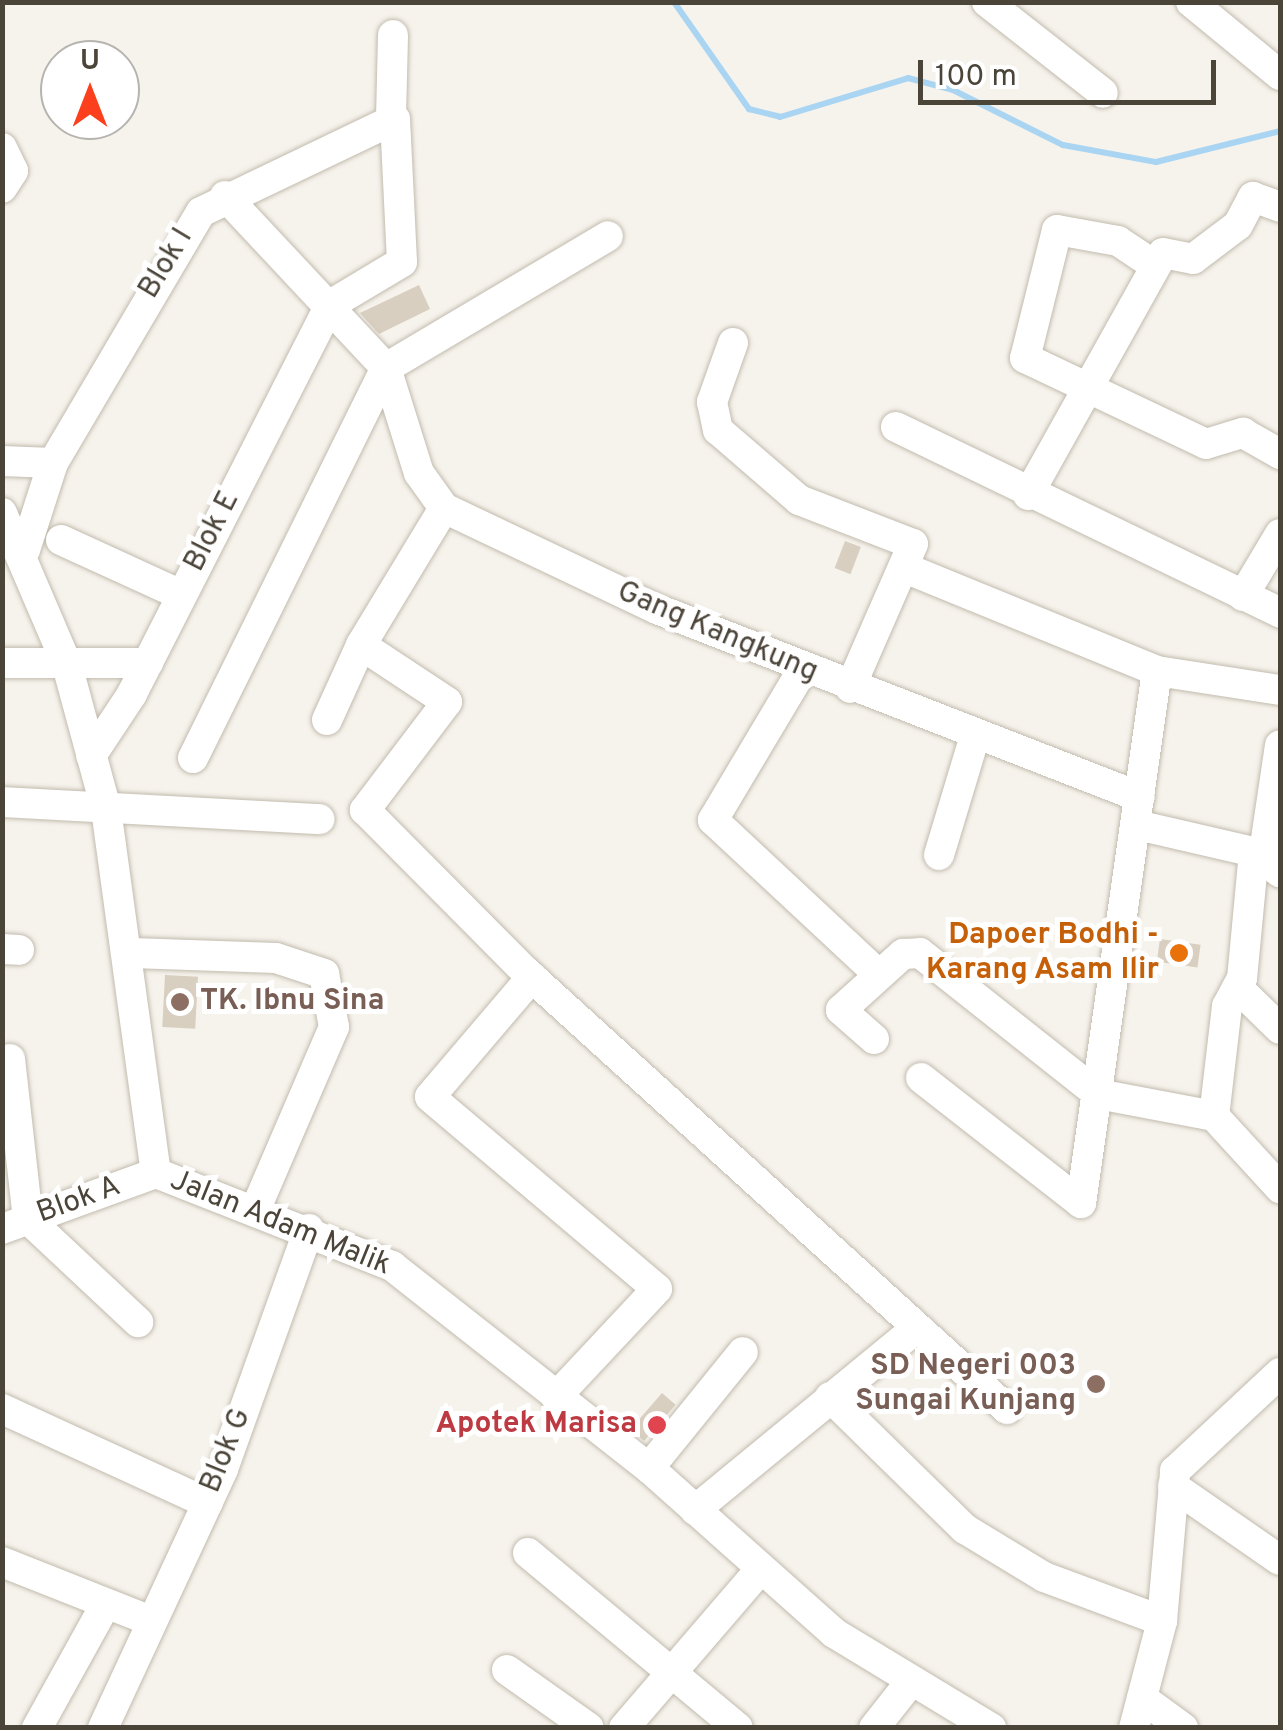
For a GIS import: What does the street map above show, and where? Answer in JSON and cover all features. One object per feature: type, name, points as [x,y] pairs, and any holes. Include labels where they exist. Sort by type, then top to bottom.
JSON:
[{"type":"street","points":[[986,2],[1103,93]]},
{"type":"street","points":[[1191,2],[1280,75]]},
{"type":"street","points":[[330,305],[402,262],[393,35]]},
{"type":"street","name":"Blok I","points":[[25,550],[53,464],[181,235],[226,196],[396,123]]},
{"type":"street","points":[[2,148],[13,170],[2,188]]},
{"type":"street","points":[[226,196],[386,368],[419,473],[444,508],[361,645],[328,720]]},
{"type":"street","points":[[1028,495],[1154,265],[1168,250],[1192,259],[1238,225],[1254,196],[1280,208]]},
{"type":"street","points":[[1154,265],[1088,232],[1062,227],[1055,236],[1044,309],[1024,351],[1032,366],[1206,444],[1243,433],[1280,454]]},
{"type":"street","points":[[192,758],[386,368],[608,236]]},
{"type":"street","name":"Blok E","points":[[91,756],[148,663],[330,305]]},
{"type":"street","points":[[733,343],[712,402],[718,430],[799,500],[913,544],[850,688]]},
{"type":"street","points":[[896,428],[1280,614]]},
{"type":"street","points":[[2,461],[53,464]]},
{"type":"street","name":"Gang Kangkung","points":[[444,508],[803,669],[1266,861]]},
{"type":"street","name":"Jalan Adam Malik","points":[[4,517],[25,550],[67,666],[106,809],[132,953],[156,1173],[308,1229],[392,1266],[649,1468],[758,1571],[908,1685],[990,1728]]},
{"type":"street","points":[[1243,596],[1280,534]]},
{"type":"street","points":[[61,540],[180,595]]},
{"type":"street","points":[[905,568],[1157,672],[1280,690]]},
{"type":"street","points":[[361,645],[447,702],[365,810],[532,977],[1007,1409]]},
{"type":"street","points":[[2,663],[148,663]]},
{"type":"street","points":[[803,669],[713,820],[878,974]]},
{"type":"street","points":[[922,1078],[1076,1204],[1084,1200],[1157,672]]},
{"type":"street","points":[[939,855],[974,739]]},
{"type":"street","points":[[1214,1116],[1227,1006],[1239,989],[1266,861],[1280,745]]},
{"type":"street","points":[[2,802],[320,819]]},
{"type":"street","points":[[132,953],[276,958],[324,974],[334,1027],[255,1210]]},
{"type":"street","points":[[874,1038],[841,1010],[903,954],[920,953],[1098,1094],[1214,1116],[1280,1188]]},
{"type":"street","points":[[532,977],[430,1102],[657,1290],[556,1397]]},
{"type":"street","points":[[1239,989],[1280,1029]]},
{"type":"street","points":[[10,1059],[15,1224],[138,1322]]},
{"type":"street","name":"Blok A","points":[[15,1224],[156,1173]]},
{"type":"street","name":"Blok G","points":[[103,1728],[207,1503],[308,1229]]},
{"type":"street","points":[[696,1510],[916,1329]]},
{"type":"street","points":[[649,1468],[743,1352]]},
{"type":"street","points":[[1184,1728],[1138,1713],[1162,1621],[1173,1486],[1183,1457],[1280,1373]]},
{"type":"street","points":[[830,1397],[964,1529],[1044,1577],[1162,1621]]},
{"type":"street","points":[[2,1408],[207,1503]]},
{"type":"street","points":[[1173,1486],[1280,1560]]},
{"type":"street","points":[[528,1553],[668,1674],[738,1728]]},
{"type":"street","points":[[2,1562],[104,1609],[151,1621]]},
{"type":"street","points":[[624,1728],[758,1571]]},
{"type":"street","points":[[37,1728],[104,1609]]},
{"type":"street","points":[[506,1670],[588,1728]]},
{"type":"street","points":[[874,1728],[908,1685]]},
{"type":"building","points":[[419,285],[430,309],[379,334],[360,313]]},
{"type":"building","points":[[845,541],[861,547],[850,574],[835,568]]},
{"type":"building","name":"Dapoer Bodhi - Karang Asam Ilir","points":[[1160,939],[1201,945],[1197,967],[1157,962]]},
{"type":"building","name":"TK. Ibnu Sina","points":[[165,975],[198,977],[195,1029],[162,1027]]},
{"type":"building","points":[[662,1393],[676,1405],[644,1441],[631,1429]]},
{"type":"waterway","points":[[674,2],[749,109],[780,117],[908,78],[953,90],[1063,145],[1156,162],[1280,131]]},
{"type":"place","name":"Dapoer Bodhi - Karang Asam Ilir","points":[[1179,953]]},
{"type":"place","name":"TK. Ibnu Sina","points":[[180,1002]]},
{"type":"place","name":"SD Negeri 003 Sungai Kunjang","points":[[1096,1384]]},
{"type":"place","name":"Apotek Marisa","points":[[657,1425]]}]
